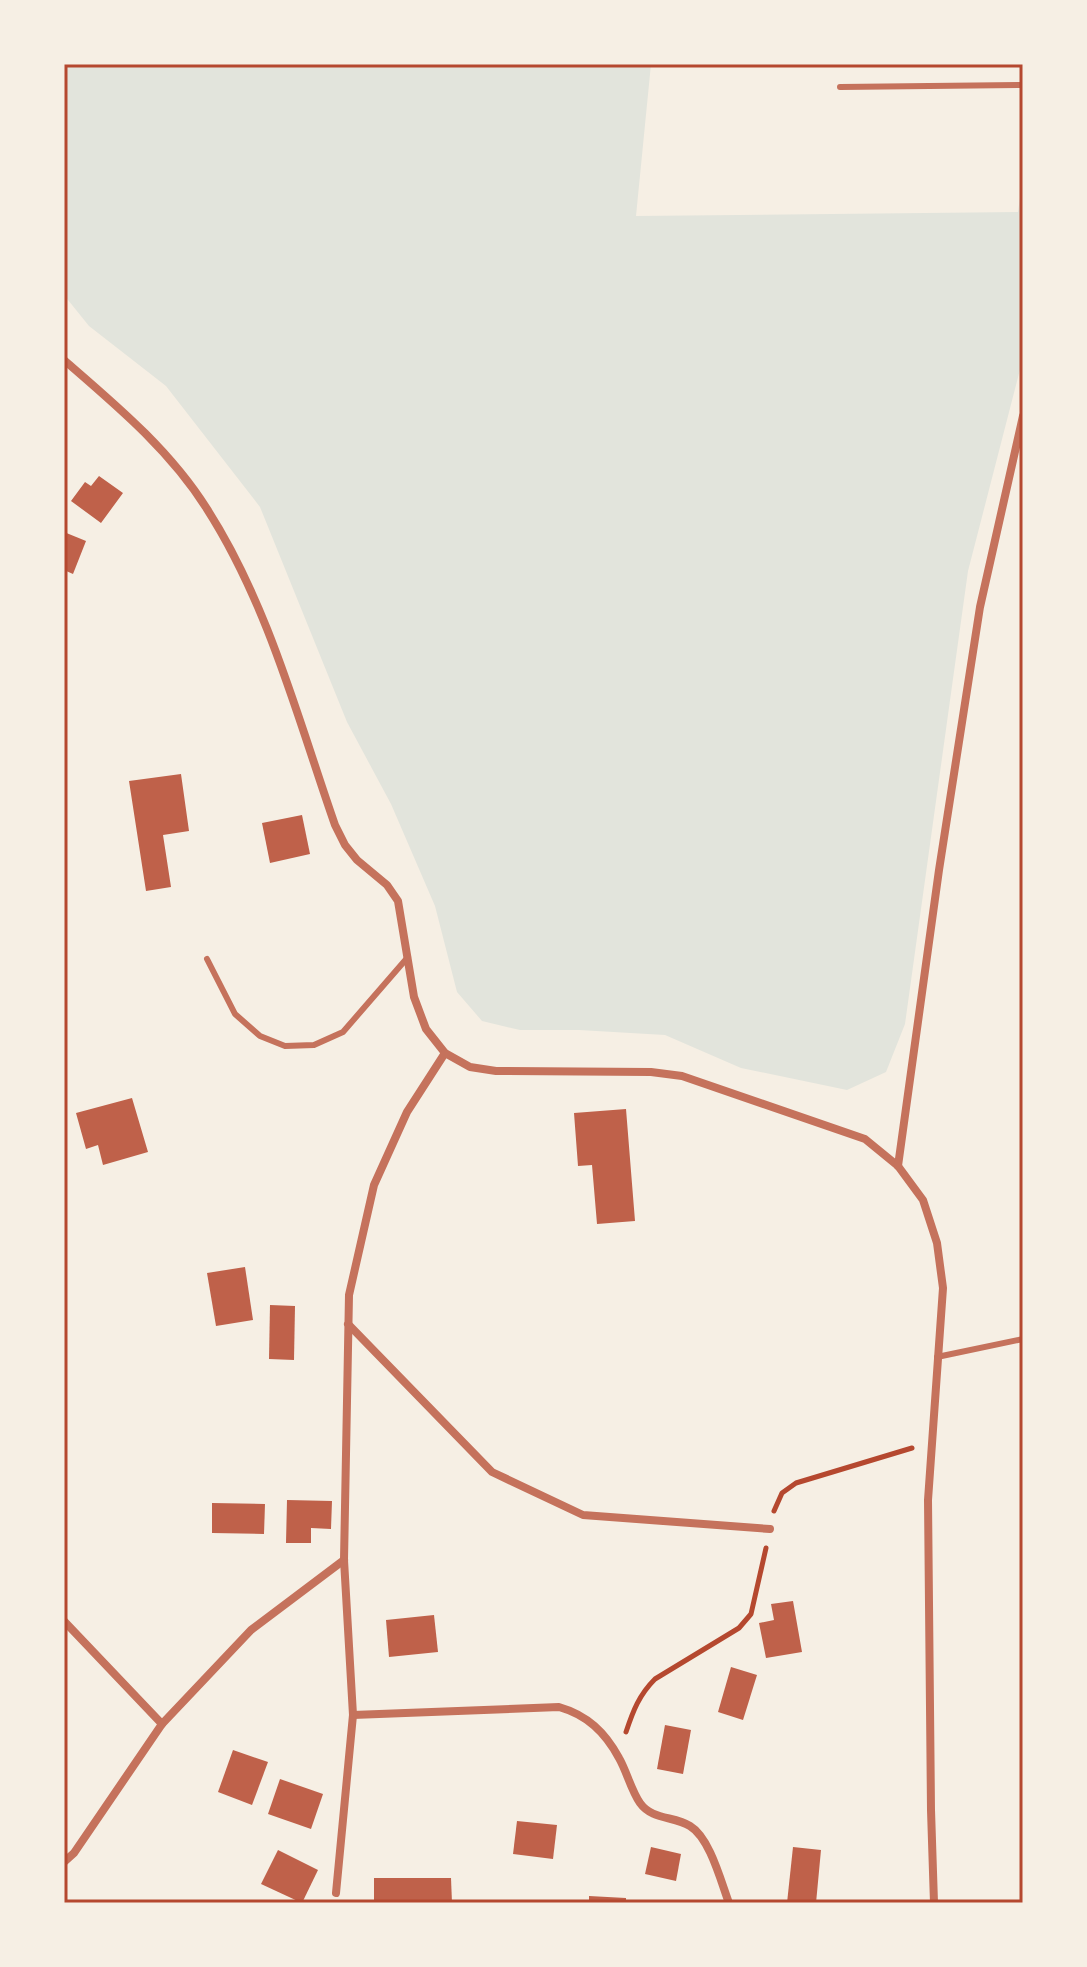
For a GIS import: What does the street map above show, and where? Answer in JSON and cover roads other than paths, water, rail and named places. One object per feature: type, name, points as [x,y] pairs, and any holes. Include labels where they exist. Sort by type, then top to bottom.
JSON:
[{"type":"street","points":[[64,360],[164,453],[207,508],[239,567],[267,629],[335,825],[357,860],[387,885],[398,901],[414,997],[426,1029],[445,1053],[470,1067],[496,1071],[651,1072],[682,1076],[865,1139],[898,1166],[923,1200],[937,1243],[943,1288],[928,1516],[934,1903]]},
{"type":"street","points":[[898,1166],[980,607],[1023,416]]},
{"type":"street","points":[[336,1893],[353,1715],[344,1560],[349,1295],[374,1185],[407,1112],[445,1053]]},
{"type":"street","points":[[348,1324],[492,1472],[583,1515],[770,1529]]},
{"type":"street","points":[[64,1862],[74,1853],[162,1724],[251,1630],[344,1560]]},
{"type":"street","points":[[64,1621],[162,1724]]},
{"type":"street","points":[[353,1715],[559,1707],[577,1712],[596,1726],[619,1757],[639,1802],[646,1810],[692,1827],[703,1837],[729,1903]]},
{"type":"lane","points":[[840,87],[1023,85]]},
{"type":"lane","points":[[207,959],[235,1014],[260,1036],[285,1046],[314,1045],[343,1032],[408,957]]},
{"type":"lane","points":[[937,1357],[1023,1339]]}]
